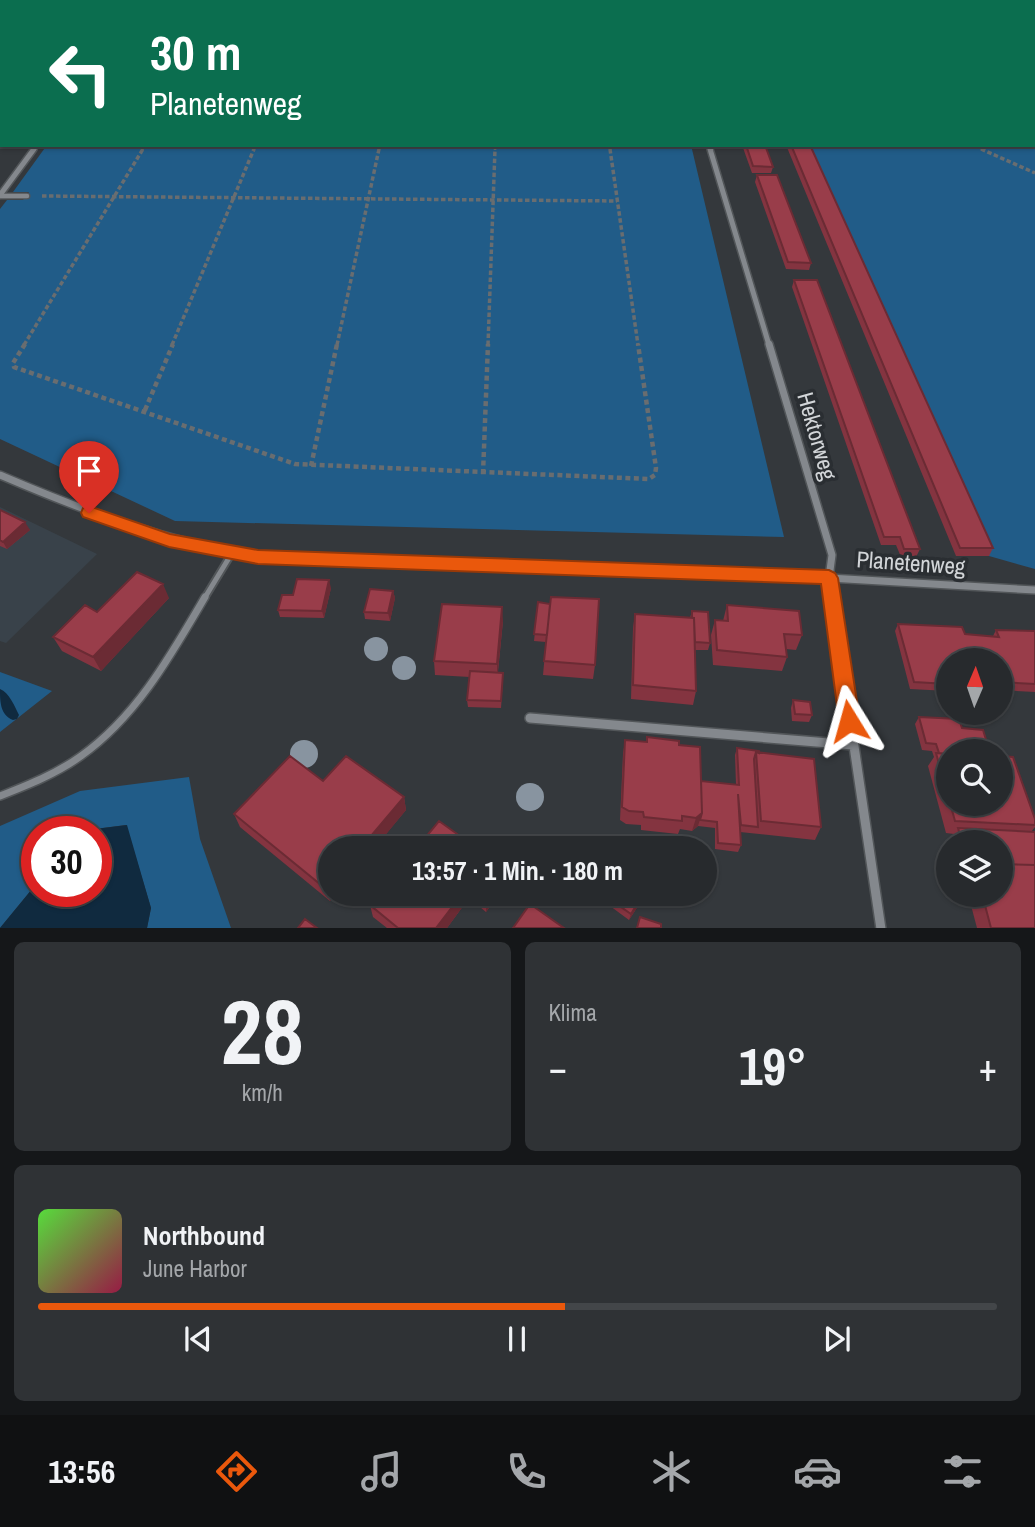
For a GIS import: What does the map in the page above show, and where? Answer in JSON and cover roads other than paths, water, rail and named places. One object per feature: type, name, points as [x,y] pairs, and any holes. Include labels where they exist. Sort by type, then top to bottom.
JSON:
[{"type":"street","points":[[0,195],[36,147]]},
{"type":"street","name":"Hektorweg","points":[[710,147],[832,555],[829,578],[881,928]]},
{"type":"street","name":"Planetenweg","points":[[0,475],[137,531],[232,554],[342,562],[829,578],[1035,590]]},
{"type":"street","points":[[530,718],[853,744]]},
{"type":"lane","points":[[0,195],[27,196]]},
{"type":"lane","points":[[0,796],[32,784],[76,762],[118,726],[155,680],[232,554]]},
{"type":"waterway","points":[[0,694],[13,715]]}]
